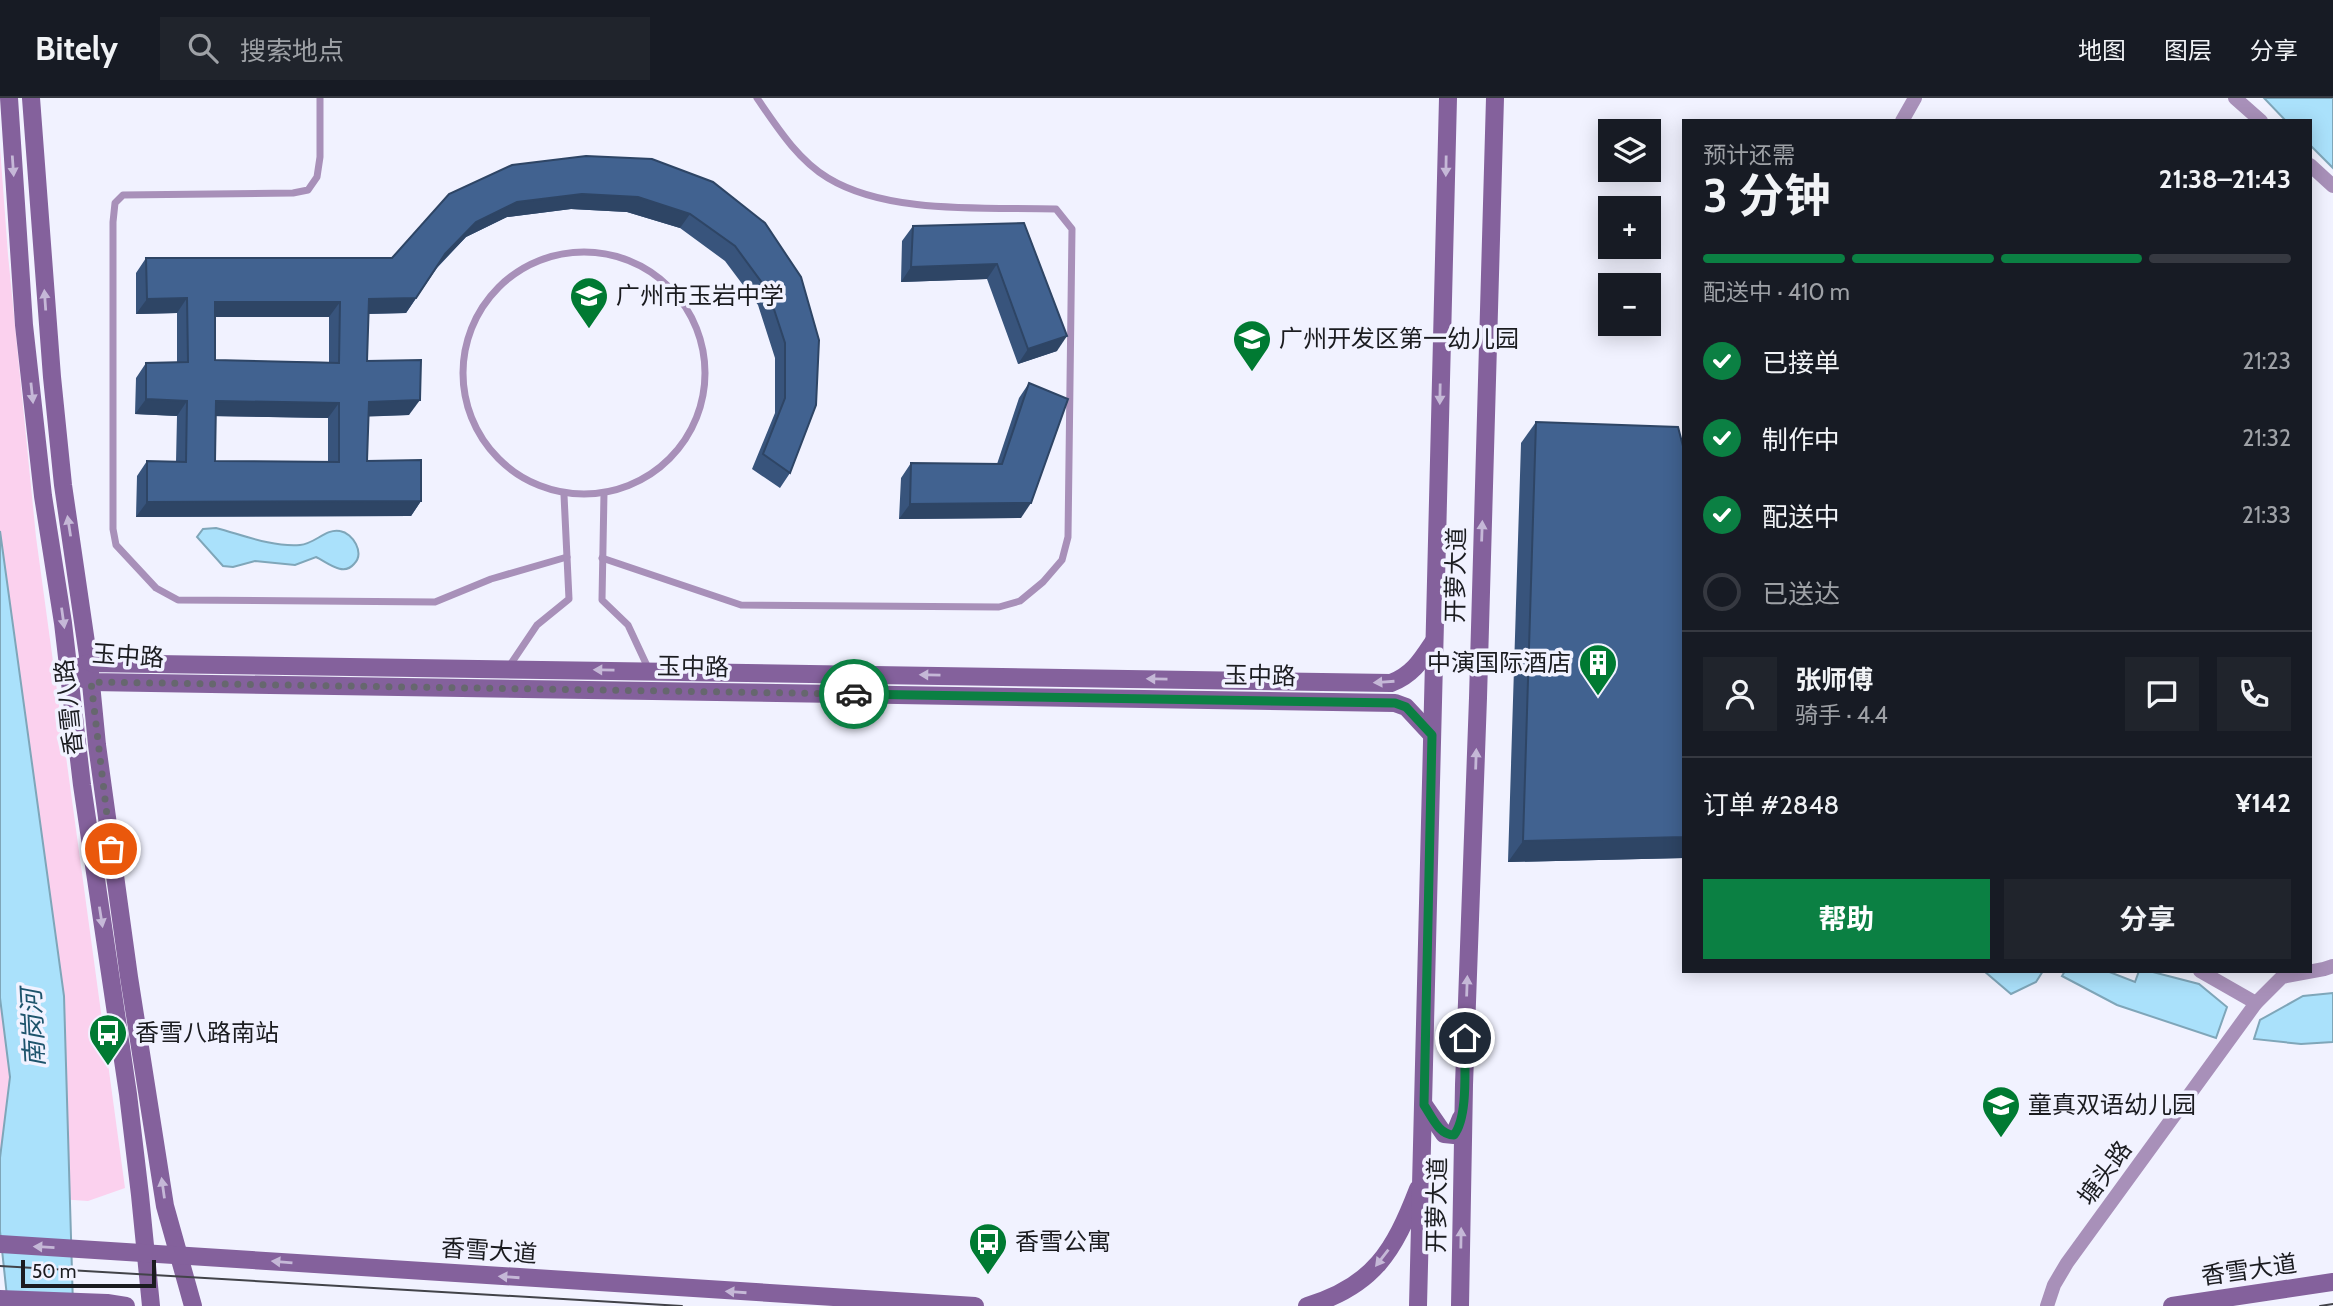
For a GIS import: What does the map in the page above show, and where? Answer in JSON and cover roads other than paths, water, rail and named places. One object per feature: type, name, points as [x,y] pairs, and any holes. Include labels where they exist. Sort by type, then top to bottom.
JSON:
[{"type":"street","name":"香雪八路","points":[[9,98],[27,349],[43,496],[128,1094],[150,1306]]},
{"type":"street","name":"香雪八路","points":[[31,98],[63,485],[89,663],[97,745],[129,978],[165,1206],[193,1306]]},
{"type":"street","name":"开萝大道","points":[[1418,1306],[1448,98]]},
{"type":"street","name":"开萝大道","points":[[1460,1306],[1463,1110],[1495,98]]},
{"type":"street","points":[[1903,119],[1915,98]]},
{"type":"street","points":[[2235,98],[2259,119]]},
{"type":"street","points":[[2312,167],[2333,186]]},
{"type":"street","name":"玉中路","points":[[69,672],[89,663],[1391,683],[1418,666],[1434,641]]},
{"type":"street","name":"玉中路","points":[[69,672],[91,682],[1395,703],[1406,707],[1432,735]]},
{"type":"street","name":"塘头路","points":[[2312,972],[2333,966]]},
{"type":"street","points":[[2204,973],[2256,1003]]},
{"type":"street","name":"塘头路","points":[[2048,1306],[2054,1285],[2067,1263],[2256,1003],[2282,976],[2303,973]]},
{"type":"street","points":[[1424,1105],[1441,1130],[1449,1135],[1458,1131],[1463,1110]]},
{"type":"street","points":[[1307,1306],[1340,1295],[1360,1283],[1377,1266],[1404,1225],[1423,1175]]},
{"type":"street","name":"香雪大道","points":[[0,1244],[975,1306]]},
{"type":"street","name":"香雪大道","points":[[2172,1306],[2333,1282]]},
{"type":"street","points":[[0,1299],[126,1306]]},
{"type":"lane","points":[[320,98],[320,158],[317,177],[308,190],[293,193],[123,195],[115,204],[113,529],[116,545],[156,588],[178,600],[435,602],[491,579],[567,557]]},
{"type":"lane","points":[[603,558],[741,605],[986,607],[999,607],[1020,601],[1043,582],[1062,560],[1068,537],[1072,229],[1056,209],[907,205],[859,191],[828,178],[789,144],[757,98]]},
{"type":"lane","points":[[586,251],[619,256],[649,270],[674,290],[692,317],[704,348],[706,381],[699,412],[685,442],[663,466],[635,484],[604,493],[564,495],[528,481],[501,463],[480,438],[466,408],[461,375],[465,343],[477,313],[497,287],[523,267],[554,255],[586,251]]},
{"type":"lane","points":[[604,493],[602,600],[628,625],[649,670]]},
{"type":"lane","points":[[507,668],[537,625],[569,599],[564,495]]},
{"type":"water","points":[[2264,98],[2333,98],[2333,168],[2312,147],[2312,119],[2284,119]]},
{"type":"water","points":[[216,528],[289,545],[305,544],[330,532],[340,531],[349,535],[356,544],[357,560],[350,568],[345,569],[316,557],[295,565],[255,561],[233,567],[223,566],[197,537],[203,529]]},
{"type":"water","name":"南岗河","points":[[0,531],[64,996],[73,1306],[8,1306],[0,1231],[0,1158],[10,1077],[0,998]]},
{"type":"water","points":[[1986,973],[2042,973],[2036,982],[2011,994]]},
{"type":"water","points":[[2064,973],[2112,973],[2135,982],[2138,973],[2157,973],[2199,984],[2227,1007],[2216,1038],[2117,1005],[2062,976]]},
{"type":"water","points":[[2333,993],[2333,1042],[2301,1044],[2254,1039],[2260,1020],[2303,996]]},
{"type":"tram line","points":[[0,1266],[682,1306]]},
{"type":"tram line","points":[[2320,1306],[2333,1304]]},
{"type":"place","name":"广州市玉岩中学","points":[[589,330]]},
{"type":"place","name":"广州开发区第一幼儿园","points":[[1252,373]]},
{"type":"place","name":"中演国际酒店","points":[[1598,697]]},
{"type":"place","name":"香雪八路南站","points":[[108,1067]]},
{"type":"place","name":"童真双语幼儿园","points":[[2001,1139]]},
{"type":"place","name":"香雪公寓","points":[[988,1276]]}]
